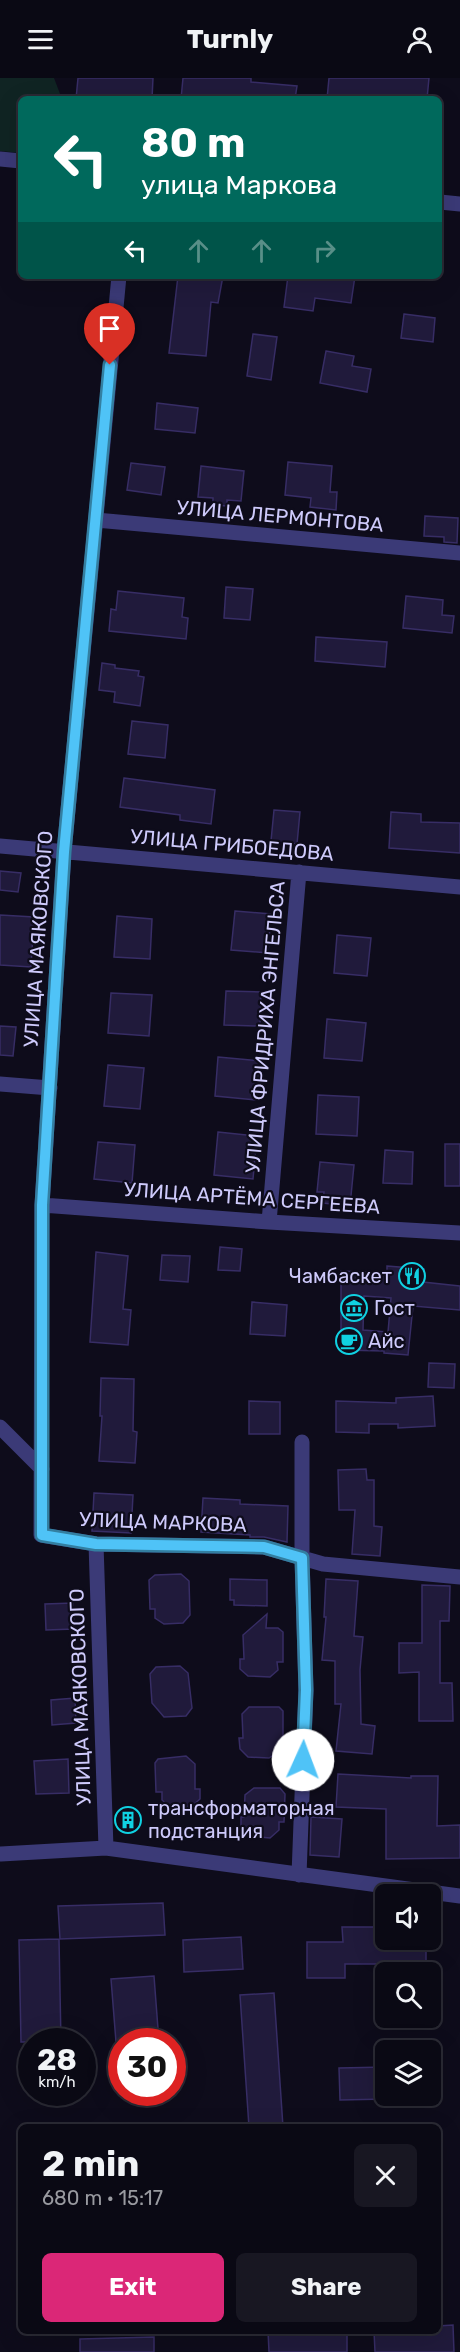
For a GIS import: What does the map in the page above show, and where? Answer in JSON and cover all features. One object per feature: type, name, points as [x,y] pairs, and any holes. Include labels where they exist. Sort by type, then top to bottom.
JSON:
[{"type":"street","points":[[0,159],[18,161]]},
{"type":"street","points":[[442,202],[460,204]]},
{"type":"street","name":"УЛИЦА МАЯКОВСКОГО","points":[[42,1535],[42,1205],[64,852],[119,279]]},
{"type":"street","name":"УЛИЦА ЛЕРМОНТОВА","points":[[96,520],[460,553]]},
{"type":"street","name":"УЛИЦА ГРИБОЕДОВА","points":[[0,846],[460,887]]},
{"type":"street","name":"УЛИЦА ФРИДРИХА ЭНГЕЛЬСА","points":[[269,1221],[299,872]]},
{"type":"street","points":[[0,1084],[50,1088]]},
{"type":"street","name":"УЛИЦА АРТЁМА СЕРГЕЕВА","points":[[42,1205],[460,1233]]},
{"type":"street","points":[[0,1427],[42,1468]]},
{"type":"street","points":[[299,1875],[306,1690],[302,1558],[302,1442]]},
{"type":"street","name":"УЛИЦА МАРКОВА","points":[[42,1535],[96,1544],[264,1547],[323,1564],[460,1577]]},
{"type":"street","name":"УЛИЦА МАЯКОВСКОГО","points":[[96,1544],[106,1848]]},
{"type":"street","points":[[1,1854],[106,1848],[460,1896]]},
{"type":"green space","points":[[0,78],[54,78],[61,96],[18,96],[18,153],[0,151]]},
{"type":"building","points":[[78,78],[153,78],[152,96],[76,96]]},
{"type":"building","points":[[183,78],[251,78],[251,82],[297,86],[295,96],[181,96]]},
{"type":"building","points":[[329,78],[429,78],[427,96],[327,96]]},
{"type":"building","points":[[178,279],[222,279],[218,303],[211,302],[206,356],[169,353]]},
{"type":"building","points":[[288,279],[355,279],[351,303],[315,298],[313,311],[284,307]]},
{"type":"building","points":[[404,314],[435,318],[433,342],[401,338]]},
{"type":"building","points":[[253,334],[277,337],[271,380],[247,376]]},
{"type":"building","points":[[326,351],[354,356],[352,366],[371,369],[367,392],[320,383]]},
{"type":"building","points":[[157,403],[198,408],[195,433],[155,429]]},
{"type":"building","points":[[288,462],[332,466],[330,492],[337,492],[336,510],[310,507],[311,498],[285,495]]},
{"type":"building","points":[[131,463],[165,467],[161,495],[127,490]]},
{"type":"building","points":[[201,466],[244,471],[241,501],[227,500],[227,506],[213,505],[213,498],[198,497]]},
{"type":"building","points":[[425,516],[458,518],[457,543],[444,542],[444,537],[424,536]]},
{"type":"building","points":[[226,587],[253,589],[250,620],[224,618]]},
{"type":"building","points":[[118,591],[184,598],[182,617],[188,618],[186,639],[109,631],[111,609],[116,610]]},
{"type":"building","points":[[406,596],[443,600],[442,615],[454,616],[452,633],[403,628]]},
{"type":"building","points":[[316,637],[387,642],[385,667],[315,661]]},
{"type":"building","points":[[102,663],[115,665],[115,668],[139,671],[138,676],[144,677],[140,706],[114,702],[115,692],[99,690]]},
{"type":"building","points":[[132,721],[168,725],[165,758],[128,754]]},
{"type":"building","points":[[124,778],[215,790],[211,824],[180,820],[180,815],[120,807]]},
{"type":"building","points":[[274,810],[300,812],[297,844],[271,841]]},
{"type":"building","points":[[391,812],[421,814],[421,822],[460,823],[460,853],[389,848]]},
{"type":"building","points":[[0,871],[21,873],[18,892],[0,890]]},
{"type":"building","points":[[235,911],[271,914],[268,953],[231,950]]},
{"type":"building","points":[[0,915],[34,917],[31,967],[0,965]]},
{"type":"building","points":[[117,916],[152,919],[150,959],[114,957]]},
{"type":"building","points":[[337,935],[371,938],[367,976],[334,973]]},
{"type":"building","points":[[226,991],[261,992],[260,1026],[224,1025]]},
{"type":"building","points":[[111,993],[152,995],[149,1036],[108,1033]]},
{"type":"building","points":[[327,1019],[366,1023],[362,1061],[324,1058]]},
{"type":"building","points":[[0,1026],[16,1027],[13,1056],[0,1055]]},
{"type":"building","points":[[218,1057],[260,1061],[257,1100],[215,1096]]},
{"type":"building","points":[[108,1065],[144,1068],[140,1109],[104,1106]]},
{"type":"building","points":[[318,1095],[359,1097],[357,1136],[316,1134]]},
{"type":"building","points":[[218,1132],[257,1136],[253,1179],[214,1175]]},
{"type":"building","points":[[98,1142],[135,1145],[132,1183],[94,1179]]},
{"type":"building","points":[[445,1144],[460,1144],[460,1186],[445,1186]]},
{"type":"building","points":[[385,1150],[413,1152],[412,1184],[383,1183]]},
{"type":"building","points":[[320,1162],[354,1165],[350,1206],[323,1203],[324,1192],[317,1192]]},
{"type":"building","points":[[220,1247],[242,1249],[240,1271],[218,1270]]},
{"type":"building","points":[[96,1252],[128,1256],[123,1309],[131,1310],[128,1345],[90,1342]]},
{"type":"building","points":[[162,1255],[190,1256],[188,1282],[160,1280]]},
{"type":"building","points":[[387,1266],[424,1269],[423,1282],[460,1286],[460,1310],[413,1306],[408,1355],[384,1353],[384,1351],[341,1350],[341,1271],[387,1273]],"holes":[[[364,1296],[391,1298],[388,1332],[363,1330]]]},
{"type":"building","points":[[252,1302],[287,1305],[285,1336],[250,1334]]},
{"type":"building","points":[[429,1363],[455,1364],[454,1388],[428,1387]]},
{"type":"building","points":[[101,1378],[134,1379],[133,1431],[137,1432],[135,1463],[99,1461],[102,1416],[100,1416]]},
{"type":"building","points":[[433,1396],[435,1426],[398,1428],[398,1424],[369,1424],[369,1433],[336,1432],[336,1401],[396,1403],[396,1398]]},
{"type":"building","points":[[249,1401],[280,1402],[280,1434],[249,1434]]},
{"type":"building","points":[[366,1469],[367,1480],[374,1480],[374,1526],[382,1527],[380,1556],[352,1554],[355,1510],[339,1510],[338,1470]]},
{"type":"building","points":[[94,1493],[133,1495],[131,1533],[92,1531]]},
{"type":"building","points":[[203,1498],[240,1500],[240,1504],[288,1506],[287,1542],[264,1537],[250,1537],[250,1535],[201,1532]]},
{"type":"building","points":[[181,1574],[189,1581],[190,1615],[183,1623],[164,1624],[155,1618],[155,1609],[150,1609],[149,1580],[155,1575]]},
{"type":"building","points":[[230,1579],[267,1580],[267,1606],[234,1605],[234,1600],[230,1600]]},
{"type":"building","points":[[326,1579],[358,1581],[354,1636],[363,1637],[360,1670],[361,1724],[375,1726],[372,1754],[336,1751],[341,1704],[335,1704],[335,1661],[322,1660],[326,1617],[324,1617]]},
{"type":"building","points":[[422,1585],[450,1586],[449,1621],[440,1621],[440,1683],[452,1683],[453,1721],[419,1721],[419,1672],[399,1673],[399,1643],[422,1643]]},
{"type":"building","points":[[73,1603],[74,1629],[46,1630],[45,1604]]},
{"type":"building","points":[[267,1614],[266,1628],[278,1628],[283,1632],[283,1662],[277,1662],[278,1670],[270,1677],[248,1676],[240,1669],[240,1659],[244,1659],[243,1635]]},
{"type":"building","points":[[180,1666],[188,1673],[192,1708],[186,1716],[164,1717],[152,1703],[150,1674],[156,1667]]},
{"type":"building","points":[[75,1698],[76,1723],[52,1725],[51,1700]]},
{"type":"building","points":[[249,1707],[279,1707],[283,1711],[283,1741],[279,1741],[279,1751],[269,1758],[248,1757],[240,1749],[239,1738],[243,1738],[242,1714]]},
{"type":"building","points":[[186,1756],[195,1764],[195,1789],[200,1789],[200,1799],[192,1806],[171,1808],[162,1800],[162,1792],[156,1792],[155,1763],[158,1759]]},
{"type":"building","points":[[68,1759],[69,1793],[36,1794],[34,1761]]},
{"type":"building","points":[[338,1774],[411,1778],[411,1776],[438,1776],[437,1826],[460,1825],[460,1858],[386,1859],[386,1809],[336,1807]]},
{"type":"building","points":[[254,1788],[280,1788],[285,1794],[284,1822],[279,1822],[279,1830],[270,1838],[248,1836],[241,1829],[245,1795]]},
{"type":"building","points":[[311,1817],[342,1819],[339,1857],[310,1855]]},
{"type":"building","points":[[163,1903],[165,1935],[60,1939],[58,1906]]},
{"type":"building","points":[[342,1927],[375,1927],[375,1950],[426,1950],[426,1962],[345,1964],[345,1978],[307,1978],[307,1942],[343,1942]]},
{"type":"building","points":[[241,1937],[243,1969],[184,1972],[183,1940]]},
{"type":"building","points":[[59,1939],[61,2028],[21,2028],[19,1940]]},
{"type":"building","points":[[154,1976],[158,2028],[115,2028],[111,1979]]},
{"type":"building","points":[[274,1993],[283,2124],[249,2124],[240,1995]]},
{"type":"building","points":[[375,2067],[375,2099],[340,2100],[339,2068]]},
{"type":"building","points":[[453,2325],[454,2352],[375,2352],[374,2334],[441,2334],[441,2326]]},
{"type":"building","points":[[268,2334],[347,2334],[347,2352],[269,2352]]},
{"type":"building","points":[[154,2337],[154,2352],[80,2352],[80,2339]]},
{"type":"place","name":"Чамбаскет","points":[[412,1276]]},
{"type":"place","name":"Гост","points":[[354,1308]]},
{"type":"place","name":"Айс","points":[[349,1341]]},
{"type":"place","name":"трансформаторная подстанция","points":[[128,1820]]},
{"type":"route","points":[[110,365],[64,852],[42,1205],[42,1535],[96,1544],[264,1547],[302,1558],[306,1690],[303,1760]]}]
